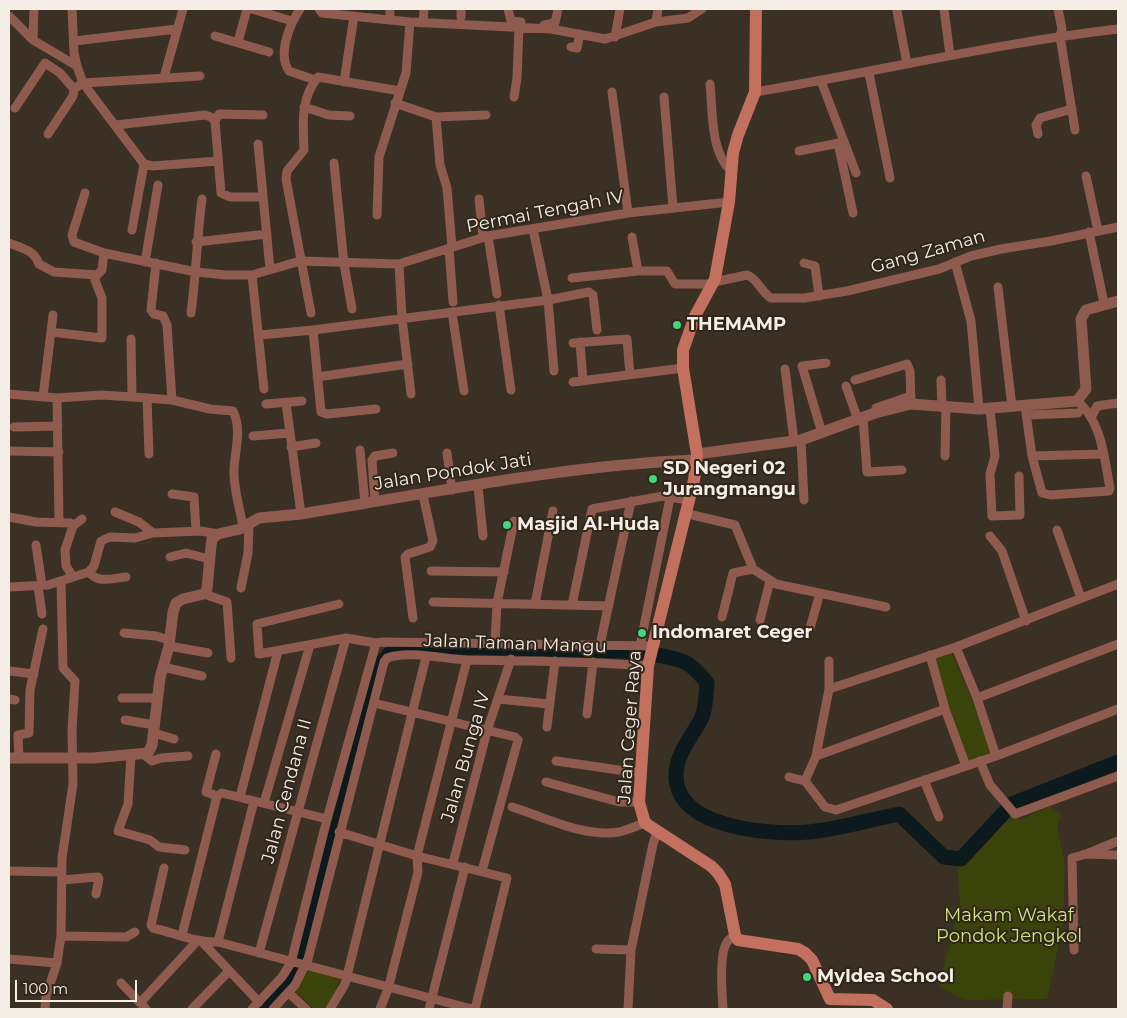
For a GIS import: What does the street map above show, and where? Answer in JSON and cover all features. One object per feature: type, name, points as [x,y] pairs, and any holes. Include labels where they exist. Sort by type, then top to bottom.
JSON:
[{"type":"main road","name":"Jalan Ceger Raya","points":[[735,935],[722,877],[711,866],[645,824],[639,802],[649,665],[648,646],[688,500],[697,457],[683,368],[687,335],[714,280],[729,202],[731,172],[738,135],[755,92],[756,9]]},
{"type":"main road","points":[[735,935],[744,942],[798,949],[805,953],[812,960],[830,998],[873,1000],[887,1009]]},
{"type":"street","points":[[33,40],[34,9]]},
{"type":"street","points":[[48,134],[78,86],[72,9]]},
{"type":"street","points":[[164,78],[183,9]]},
{"type":"street","points":[[238,42],[247,9]]},
{"type":"street","points":[[252,9],[292,21]]},
{"type":"street","points":[[300,9],[292,21],[283,55],[286,68],[289,71],[315,80],[322,77],[400,91]]},
{"type":"street","points":[[317,9],[322,12],[354,16],[372,13],[390,20],[519,27],[605,39],[656,22],[688,18],[702,9]]},
{"type":"street","points":[[390,9],[390,20]]},
{"type":"street","points":[[423,23],[424,9]]},
{"type":"street","points":[[508,9],[510,21],[549,26],[555,23],[558,9]]},
{"type":"street","points":[[615,37],[620,9]]},
{"type":"street","points":[[656,22],[658,9]]},
{"type":"street","points":[[944,9],[950,55]]},
{"type":"street","points":[[1058,9],[1062,29],[1060,36],[1075,130]]},
{"type":"street","points":[[897,10],[907,64]]},
{"type":"street","points":[[9,16],[33,40],[77,66]]},
{"type":"street","points":[[344,82],[354,16]]},
{"type":"street","points":[[376,215],[379,157],[407,68],[410,22]]},
{"type":"street","points":[[514,97],[517,78],[519,27]]},
{"type":"street","points":[[74,41],[177,29]]},
{"type":"street","points":[[755,92],[869,73],[950,55],[1084,32],[1118,29]]},
{"type":"street","points":[[571,47],[577,48],[580,34]]},
{"type":"street","points":[[215,36],[269,52]]},
{"type":"street","points":[[15,108],[45,63],[78,86],[116,126],[144,164],[153,166],[218,161]]},
{"type":"street","points":[[869,73],[890,178]]},
{"type":"street","points":[[78,86],[200,76]]},
{"type":"street","points":[[311,313],[286,179],[287,171],[304,150],[301,120],[315,80]]},
{"type":"street","points":[[821,81],[841,143],[856,173]]},
{"type":"street","points":[[710,84],[718,150],[725,165],[731,172]]},
{"type":"street","points":[[612,92],[628,213]]},
{"type":"street","points":[[664,97],[673,208]]},
{"type":"street","points":[[395,103],[436,117],[486,115]]},
{"type":"street","points":[[304,107],[329,115],[350,116]]},
{"type":"street","points":[[1038,134],[1036,126],[1040,118],[1072,108]]},
{"type":"street","points":[[214,121],[219,114],[263,115]]},
{"type":"street","points":[[116,126],[205,116],[211,117],[214,121],[220,188],[224,196],[262,197]]},
{"type":"street","points":[[436,117],[440,165],[447,188],[453,302]]},
{"type":"street","points":[[799,152],[841,143]]},
{"type":"street","points":[[841,143],[852,213]]},
{"type":"street","points":[[258,144],[270,269]]},
{"type":"street","points":[[334,163],[344,264],[352,309]]},
{"type":"street","points":[[132,230],[144,164]]},
{"type":"street","points":[[1086,176],[1104,303]]},
{"type":"street","points":[[145,262],[158,185]]},
{"type":"street","name":"Permai Tengah IV","points":[[85,193],[72,240],[104,253],[196,272],[221,275],[252,274],[300,261],[344,264],[399,264],[485,237],[628,213],[729,202]]},
{"type":"street","points":[[191,313],[196,272],[196,242],[202,199]]},
{"type":"street","points":[[479,199],[497,294]]},
{"type":"street","name":"Gang Zaman","points":[[714,280],[747,275],[771,298],[819,296],[939,268],[1001,248],[1051,241],[1118,227]]},
{"type":"street","points":[[534,229],[548,298],[554,370]]},
{"type":"street","points":[[196,242],[267,234]]},
{"type":"street","points":[[632,238],[638,271]]},
{"type":"street","points":[[9,244],[29,251],[36,256],[39,264],[46,270],[54,272],[92,275],[100,273],[104,253]]},
{"type":"street","points":[[955,262],[971,321],[985,409],[995,456],[990,474],[992,516],[1020,515],[1020,476]]},
{"type":"street","points":[[156,263],[151,310],[154,314],[164,316],[167,325],[172,400]]},
{"type":"street","points":[[804,263],[815,266],[819,296]]},
{"type":"street","points":[[399,264],[402,318],[411,394]]},
{"type":"street","points":[[572,278],[638,271],[667,271],[676,284],[714,280]]},
{"type":"street","points":[[252,274],[260,335],[264,389]]},
{"type":"street","points":[[51,332],[102,338],[102,298],[92,275]]},
{"type":"street","points":[[998,287],[1012,407]]},
{"type":"street","points":[[260,335],[313,330],[592,293],[597,330]]},
{"type":"street","points":[[1092,416],[1077,407],[1086,389],[1081,319],[1086,310],[1104,303],[1118,301]]},
{"type":"street","points":[[499,305],[511,390]]},
{"type":"street","points":[[452,312],[464,391]]},
{"type":"street","points":[[44,397],[53,315]]},
{"type":"street","points":[[313,330],[317,377],[323,414],[376,409]]},
{"type":"street","points":[[131,339],[132,397]]},
{"type":"street","points":[[583,381],[577,343],[627,339],[630,375]]},
{"type":"street","points":[[822,433],[802,366],[826,363]]},
{"type":"street","points":[[317,377],[408,364]]},
{"type":"street","points":[[855,380],[907,364],[910,371],[911,400]]},
{"type":"street","points":[[573,382],[683,368]]},
{"type":"street","points":[[785,369],[798,440],[804,500]]},
{"type":"street","points":[[941,380],[944,407],[945,456]]},
{"type":"street","points":[[846,386],[861,417],[867,472],[902,470]]},
{"type":"street","points":[[9,394],[57,398],[102,395],[147,398],[172,400],[210,409],[233,411],[237,440],[234,470],[235,487],[246,526],[248,553],[241,588]]},
{"type":"street","points":[[57,398],[59,522]]},
{"type":"street","points":[[147,398],[149,454]]},
{"type":"street","name":"Jalan Pondok Jati","points":[[218,534],[246,526],[264,517],[301,514],[478,486],[697,457],[798,440],[911,400],[944,407],[985,409],[1012,407],[1026,410],[1077,407]]},
{"type":"street","points":[[266,404],[302,401]]},
{"type":"street","points":[[286,403],[301,514]]},
{"type":"street","points":[[1026,410],[1032,456],[1040,491],[1050,495],[1110,490],[1103,454],[1092,416],[1096,406],[1118,404]]},
{"type":"street","points":[[14,428],[58,426]]},
{"type":"street","points":[[253,436],[289,433]]},
{"type":"street","points":[[291,447],[316,443]]},
{"type":"street","points":[[9,450],[59,452]]},
{"type":"street","points":[[360,450],[370,503]]},
{"type":"street","points":[[370,503],[372,460],[375,456],[393,453]]},
{"type":"street","points":[[447,453],[452,490]]},
{"type":"street","points":[[1032,456],[1103,454]]},
{"type":"street","points":[[478,486],[484,536]]},
{"type":"street","points":[[172,494],[194,497],[196,531]]},
{"type":"street","points":[[413,618],[405,557],[430,547],[433,541],[423,495]]},
{"type":"street","points":[[572,605],[591,510],[668,495],[670,498],[688,500]]},
{"type":"street","points":[[339,604],[256,624],[260,655],[346,638],[376,644],[382,642],[495,640],[648,646],[670,498]]},
{"type":"street","points":[[600,645],[631,501]]},
{"type":"street","points":[[535,604],[553,510]]},
{"type":"street","points":[[115,512],[131,518],[153,533]]},
{"type":"street","points":[[684,513],[735,526],[754,569],[770,581],[886,607]]},
{"type":"street","points":[[9,517],[70,522],[73,526]]},
{"type":"street","points":[[74,577],[66,566],[65,550],[73,526],[82,519]]},
{"type":"street","points":[[495,640],[497,603],[514,521]]},
{"type":"street","points":[[1057,530],[1081,598]]},
{"type":"street","points":[[9,587],[40,586],[61,582],[89,572],[94,566],[101,541],[105,538],[135,538],[153,533],[196,531],[218,534]]},
{"type":"street","points":[[204,594],[207,589],[212,539],[218,534]]},
{"type":"street","points":[[990,536],[1002,551],[1026,621]]},
{"type":"street","points":[[36,545],[42,614]]},
{"type":"street","points":[[170,557],[186,554],[210,559]]},
{"type":"street","points":[[722,617],[733,572],[754,569]]},
{"type":"street","points":[[431,571],[504,572]]},
{"type":"street","points":[[89,572],[92,577],[100,579],[126,577]]},
{"type":"street","points":[[760,620],[770,581]]},
{"type":"street","points":[[45,1009],[46,996],[57,963],[61,936],[61,876],[73,784],[74,758],[72,730],[75,681],[63,668],[61,582]]},
{"type":"street","points":[[829,689],[956,647],[1118,584]]},
{"type":"street","points":[[810,628],[820,593]]},
{"type":"street","points":[[43,629],[30,690],[29,733],[18,735],[14,759],[131,755],[143,754],[150,749],[173,612],[176,603],[183,599],[204,594],[227,602],[231,658]]},
{"type":"street","points":[[433,602],[609,606]]},
{"type":"street","points":[[124,633],[156,636],[169,643],[208,653]]},
{"type":"street","name":"Jalan Cendana II","points":[[259,953],[346,638]]},
{"type":"street","points":[[200,942],[226,974],[256,1006],[282,977],[299,965],[326,819],[376,644]]},
{"type":"street","points":[[977,698],[1118,644]]},
{"type":"street","points":[[264,803],[310,645]]},
{"type":"street","points":[[956,647],[977,698],[996,756]]},
{"type":"street","points":[[240,797],[278,651]]},
{"type":"street","points":[[930,655],[945,709],[966,766]]},
{"type":"street","name":"Jalan Taman Mangu","points":[[374,703],[384,662],[392,656],[649,665]]},
{"type":"street","points":[[330,1009],[338,999],[346,975],[426,657]]},
{"type":"street","name":"Jalan Bunga IV","points":[[453,863],[487,731],[511,659]]},
{"type":"street","points":[[380,1009],[388,989],[418,872],[417,856],[467,660]]},
{"type":"street","points":[[548,727],[555,661]]},
{"type":"street","points":[[805,781],[816,756],[829,689],[829,661]]},
{"type":"street","points":[[587,714],[593,662]]},
{"type":"street","points":[[163,667],[202,676]]},
{"type":"street","points":[[9,671],[34,674]]},
{"type":"street","points":[[122,698],[158,698]]},
{"type":"street","points":[[498,699],[549,704]]},
{"type":"street","points":[[273,1009],[289,993],[299,965],[339,832],[374,703],[515,737],[518,740],[498,807],[482,871]]},
{"type":"street","points":[[816,756],[945,709]]},
{"type":"street","points":[[789,777],[805,781],[824,807],[831,810],[996,756],[1118,709]]},
{"type":"street","points":[[125,720],[154,729],[174,739]]},
{"type":"street","points":[[143,754],[152,761],[161,758],[188,756]]},
{"type":"street","points":[[216,754],[206,792],[217,796]]},
{"type":"street","points":[[131,755],[128,804],[118,831],[150,840],[159,847],[184,850]]},
{"type":"street","points":[[556,761],[640,773]]},
{"type":"street","points":[[980,761],[994,791],[1012,812],[1018,814],[1118,776]]},
{"type":"street","points":[[924,780],[939,817]]},
{"type":"street","points":[[546,782],[619,802],[639,802]]},
{"type":"street","points":[[182,935],[217,796],[222,793],[326,819]]},
{"type":"street","points":[[218,942],[254,801]]},
{"type":"street","points":[[512,807],[580,829],[596,832],[619,832],[645,824]]},
{"type":"street","points":[[164,868],[151,925],[153,928],[182,935],[200,942],[218,942],[299,965],[346,975],[430,1005],[473,1009],[507,878],[453,863],[417,856],[339,832]]},
{"type":"street","points":[[628,1009],[631,950],[657,832]]},
{"type":"street","points":[[1086,854],[1118,841]]},
{"type":"street","points":[[1074,950],[1071,859],[1075,855],[1086,854],[1118,855]]},
{"type":"street","points":[[430,1005],[465,867]]},
{"type":"street","points":[[9,871],[98,877],[96,894]]},
{"type":"street","points":[[61,936],[126,937],[135,932]]},
{"type":"street","points":[[723,1009],[724,950],[727,942],[735,935]]},
{"type":"street","points":[[121,983],[143,1006],[200,942]]},
{"type":"street","points":[[596,949],[631,950]]},
{"type":"street","points":[[9,959],[57,963]]},
{"type":"street","points":[[192,1009],[226,974]]},
{"type":"street","points":[[289,993],[306,1009]]},
{"type":"street","points":[[1007,1009],[1008,996]]},
{"type":"green space","points":[[950,649],[996,756],[966,766],[930,655]]},
{"type":"green space","name":"Makam Wakaf Pondok Jengkol","points":[[1051,806],[1061,815],[1057,827],[1065,864],[1063,924],[1047,999],[964,1000],[939,986],[960,903],[957,864],[1001,810],[1020,820]]},
{"type":"green space","points":[[307,968],[340,976],[335,999],[325,1009],[314,1009],[296,992]]},
{"type":"waterway","points":[[262,1009],[295,973],[380,660],[388,651],[472,650],[657,655]]},
{"type":"waterway","points":[[657,655],[674,658],[686,663],[696,670],[707,683],[703,713],[682,752],[676,775],[680,793],[691,807],[708,818],[728,825],[772,832],[809,832],[843,827],[899,814],[944,857],[961,859],[1012,804],[1118,762]]},
{"type":"place","name":"THEMAMP","points":[[677,325]]},
{"type":"place","name":"SD Negeri 02 Jurangmangu","points":[[653,479]]},
{"type":"place","name":"Masjid Al-Huda","points":[[507,525]]},
{"type":"place","name":"Indomaret Ceger","points":[[642,633]]},
{"type":"place","name":"MyIdea School","points":[[807,977]]}]
